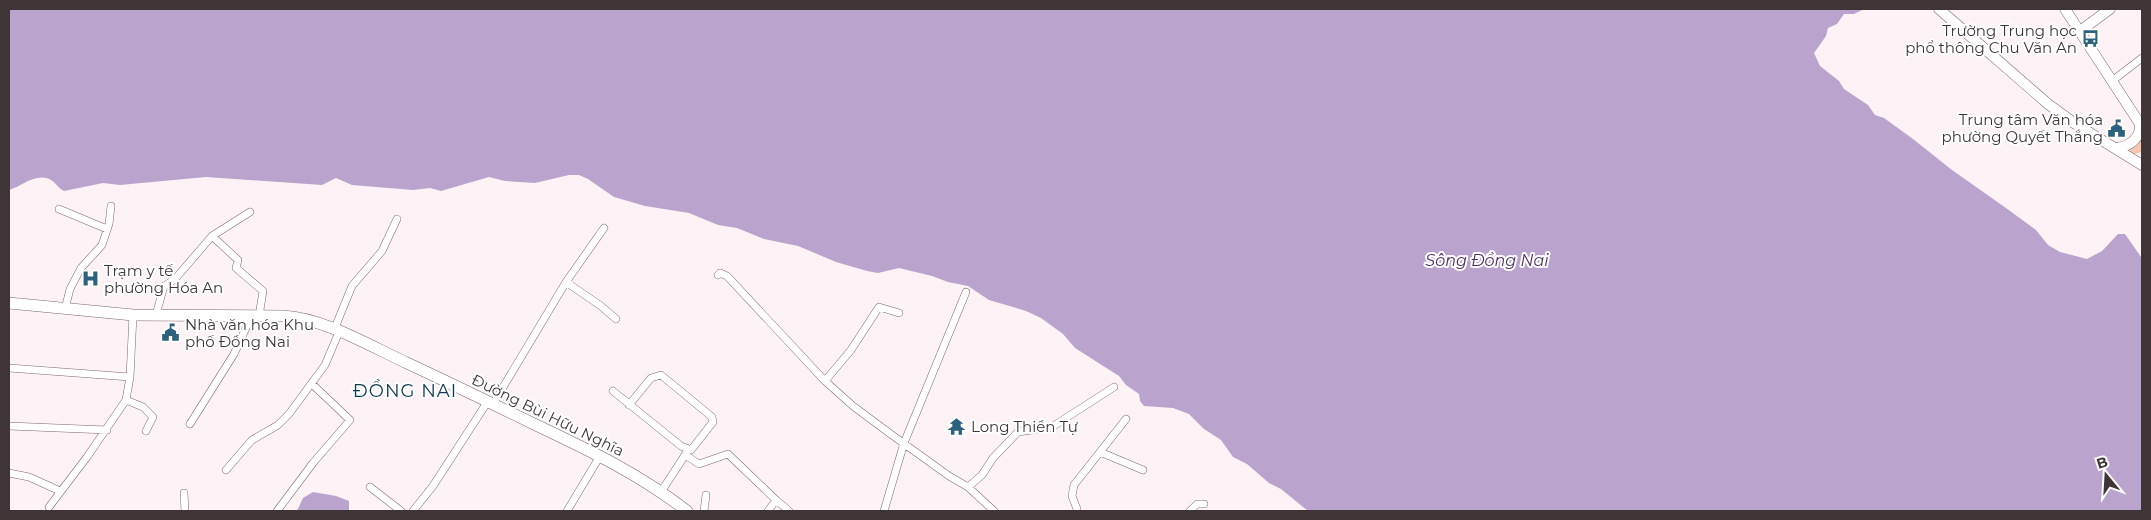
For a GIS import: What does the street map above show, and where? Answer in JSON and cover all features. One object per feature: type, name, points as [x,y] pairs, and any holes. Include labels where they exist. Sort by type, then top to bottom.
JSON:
[{"type":"main road","points":[[1939,9],[2048,104],[2074,123],[2142,165]]},
{"type":"main road","points":[[2065,9],[2141,125],[2140,131],[2134,140],[2125,146],[2117,148]]},
{"type":"main road","points":[[2080,31],[2110,9]]},
{"type":"main road","points":[[2130,156],[2142,154]]},
{"type":"main road","name":"Đường Bùi Hữu Nghĩa","points":[[9,303],[132,315],[290,317],[306,320],[336,331],[600,456],[643,479],[687,511]]},
{"type":"street","points":[[2112,80],[2142,58]]},
{"type":"street","points":[[65,309],[70,289],[81,268],[102,245],[111,206]]},
{"type":"street","points":[[59,209],[107,229]]},
{"type":"street","points":[[156,315],[164,286],[176,279],[212,236],[250,212]]},
{"type":"street","points":[[226,470],[252,440],[278,425],[325,365],[352,286],[382,250],[397,219]]},
{"type":"street","points":[[413,511],[433,486],[491,403],[566,282],[604,228]]},
{"type":"street","points":[[190,424],[234,354],[255,316],[263,291],[236,268],[238,260],[212,236]]},
{"type":"street","points":[[718,275],[720,273],[728,276],[825,381],[853,406],[949,476],[968,487],[994,511]]},
{"type":"street","points":[[566,282],[601,306],[616,319]]},
{"type":"street","points":[[884,511],[904,443],[966,292]]},
{"type":"street","points":[[825,381],[851,350],[879,307],[899,313]]},
{"type":"street","points":[[49,507],[107,430],[126,400],[130,377],[132,315]]},
{"type":"street","points":[[9,368],[130,377]]},
{"type":"street","points":[[629,405],[651,378],[661,375],[712,416],[713,422],[691,450],[687,452],[661,492]]},
{"type":"street","points":[[277,511],[313,463],[350,420],[312,384]]},
{"type":"street","points":[[968,487],[982,475],[993,458],[1018,432],[1052,427],[1114,388]]},
{"type":"street","points":[[613,391],[699,464],[728,454],[789,511]]},
{"type":"street","points":[[126,400],[143,407],[153,417],[146,431]]},
{"type":"street","points":[[1078,511],[1072,496],[1074,485],[1126,420]]},
{"type":"street","points":[[9,426],[107,430]]},
{"type":"street","points":[[1100,452],[1142,470]]},
{"type":"street","points":[[567,511],[600,456]]},
{"type":"street","points":[[9,473],[29,477],[60,491]]},
{"type":"street","points":[[370,487],[401,511]]},
{"type":"street","points":[[184,493],[185,511]]},
{"type":"street","points":[[704,511],[706,495]]},
{"type":"street","points":[[768,511],[776,500]]},
{"type":"street","points":[[1190,511],[1197,504],[1204,504]]},
{"type":"shaded area","points":[[2142,134],[2142,152],[2134,154],[2125,148]]},
{"type":"water","name":"Sông Đồng Nai","points":[[9,9],[1864,9],[1854,14],[1844,14],[1837,24],[1828,28],[1826,36],[1814,53],[1820,66],[1839,81],[1844,89],[1868,105],[1875,115],[1884,118],[1952,170],[2036,230],[2048,245],[2060,252],[2087,259],[2102,251],[2118,234],[2125,234],[2141,257],[2142,511],[1308,511],[1281,489],[1269,483],[1247,464],[1233,457],[1221,440],[1204,429],[1189,414],[1173,408],[1144,406],[1140,401],[1139,394],[1126,385],[1119,376],[1075,348],[1063,334],[1041,318],[1026,311],[989,300],[968,286],[932,276],[899,268],[878,273],[867,271],[836,262],[798,246],[764,239],[737,228],[718,225],[689,213],[645,206],[614,197],[579,175],[569,175],[535,183],[505,181],[489,177],[441,191],[430,188],[413,190],[352,185],[336,178],[322,185],[206,177],[120,185],[103,183],[64,191],[51,180],[40,178],[30,180],[9,190]]},
{"type":"water","points":[[313,492],[336,496],[349,501],[349,511],[297,511],[303,498]]},
{"type":"place","name":"Trường Trung học phổ thông Chu Văn An","points":[[2091,39]]},
{"type":"place","name":"Trung tâm Văn hóa phường Quyết Thắng","points":[[2117,128]]},
{"type":"place","name":"Trạm y tế phường Hóa An","points":[[90,279]]},
{"type":"place","name":"Nhà văn hóa Khu phố Đồng Nai","points":[[171,333]]},
{"type":"place","name":"Long Thiền Tự","points":[[957,426]]},
{"type":"district","name":"ĐỒNG NAI","points":[[405,391]]}]
